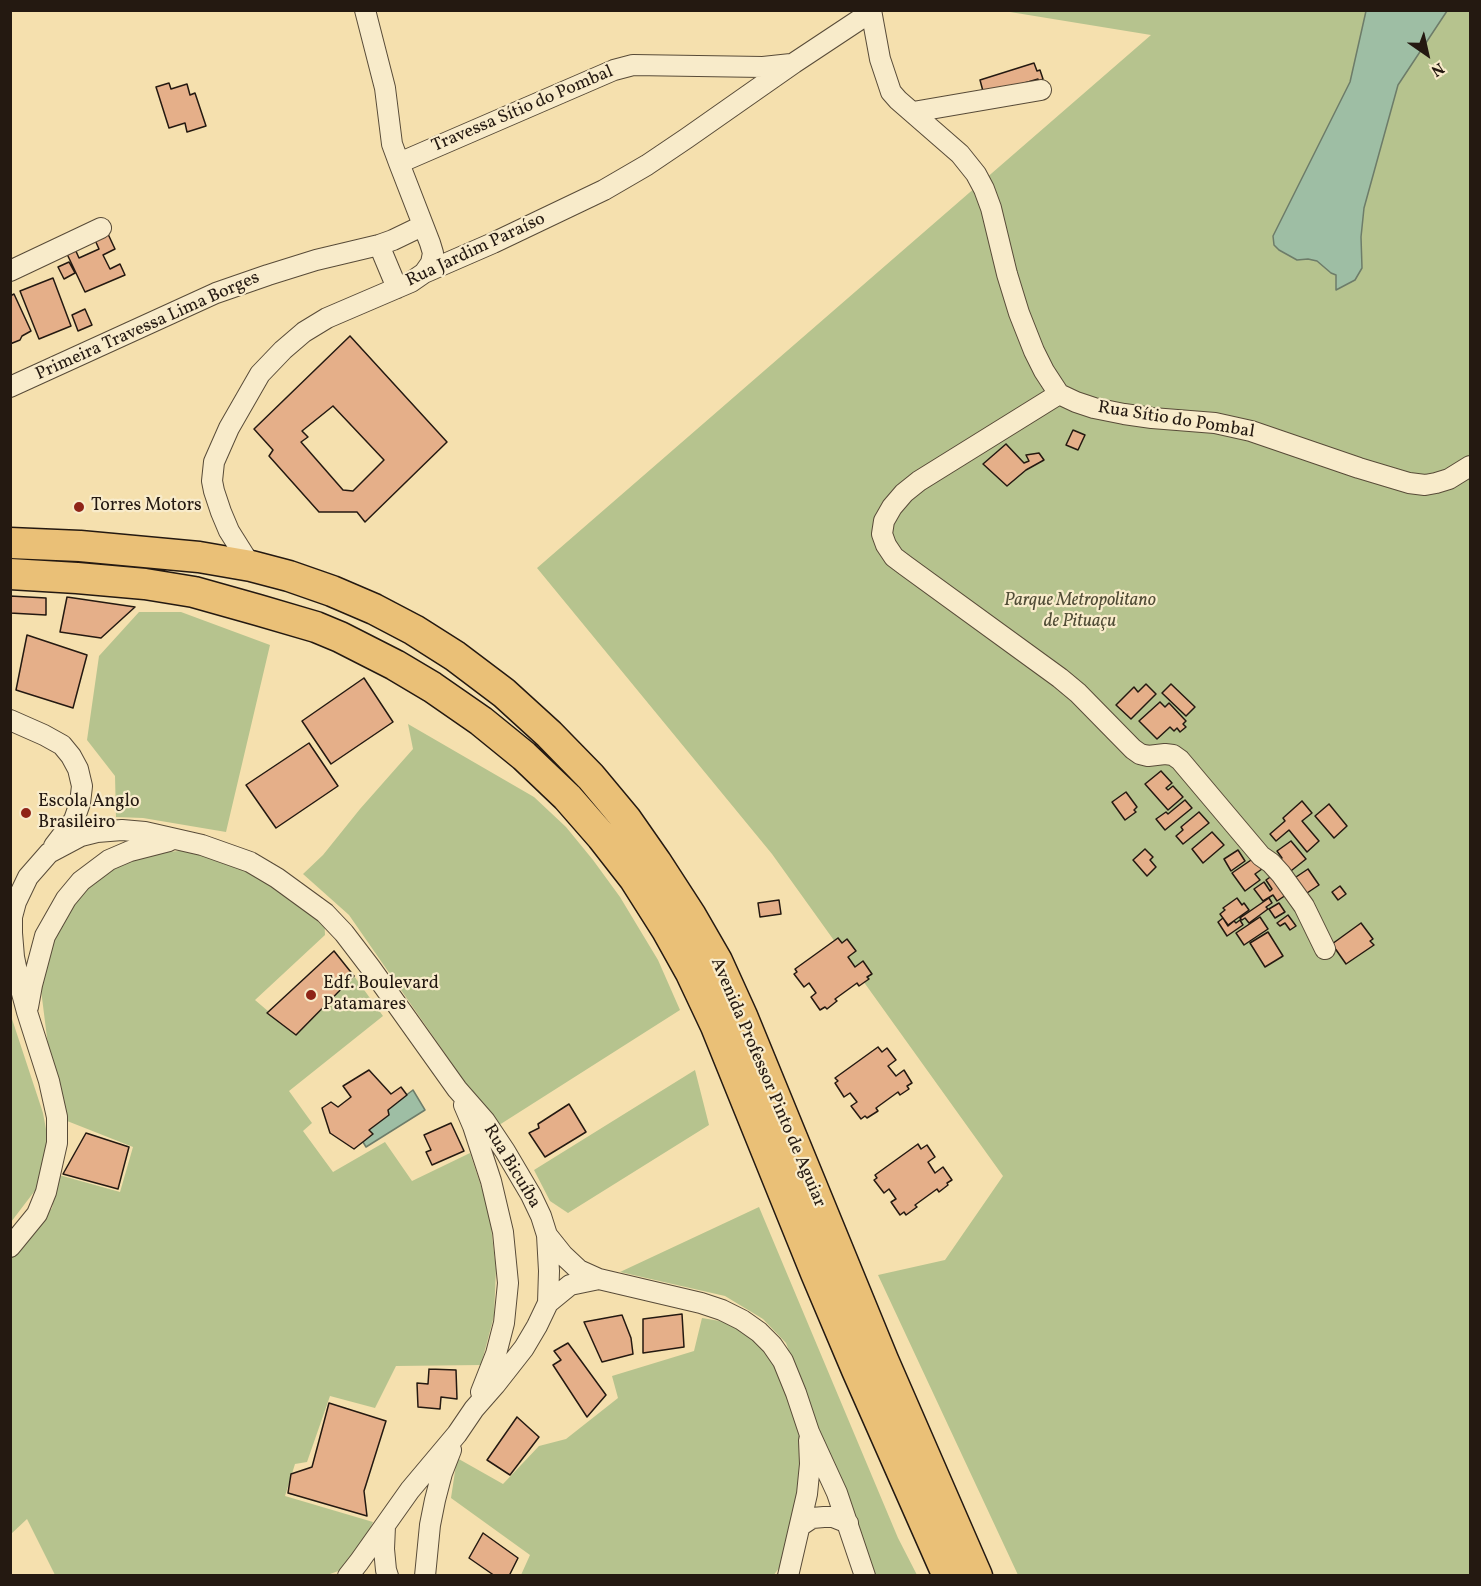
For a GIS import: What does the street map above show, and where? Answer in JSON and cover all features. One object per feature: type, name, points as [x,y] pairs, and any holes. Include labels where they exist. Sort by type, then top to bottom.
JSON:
[{"type":"main road","name":"Avenida Professor Pinto de Aguiar","points":[[10,543],[172,554],[251,566],[332,591],[414,630],[455,656],[504,693],[591,777],[656,862],[717,961],[742,1016],[888,1370],[977,1575]]},
{"type":"main road","name":"Avenida Professor Pinto de Aguiar","points":[[10,574],[145,584],[194,592],[324,630],[358,645],[432,687],[481,721],[524,756],[567,797],[602,837],[633,878],[667,930],[691,973],[716,1026],[834,1316],[948,1575]]},
{"type":"street","points":[[365,10],[385,88],[392,144],[433,253],[431,263],[424,273]]},
{"type":"street","points":[[871,11],[880,59],[891,92],[960,154],[976,174],[990,208],[1019,313],[1034,351],[1059,394],[919,481],[904,493],[884,521],[882,534],[886,545],[894,557],[1060,678],[1132,749],[1148,756],[1173,755],[1180,760],[1261,856],[1271,863],[1286,881],[1304,906],[1325,949]]},
{"type":"street","name":"Rua Jardim Paraíso","points":[[251,566],[220,512],[212,481],[214,462],[229,429],[260,374],[283,350],[304,332],[327,318],[411,282],[424,273],[604,190],[667,152],[871,11]]},
{"type":"street","name":"Travessa Sítio do Pombal","points":[[399,164],[614,70],[633,65],[764,67],[794,63]]},
{"type":"street","points":[[913,112],[1041,90]]},
{"type":"street","name":"Primeira Travessa Lima Borges","points":[[10,387],[216,293],[297,266],[379,245],[422,226]]},
{"type":"street","points":[[10,272],[101,228]]},
{"type":"street","points":[[379,245],[397,288]]},
{"type":"street","name":"Rua Sítio do Pombal","points":[[1059,394],[1094,408],[1124,414],[1215,423],[1251,431],[1409,483],[1425,485],[1436,483],[1449,479],[1470,466]]},
{"type":"street","points":[[10,720],[62,745],[78,769],[82,786],[80,803],[74,819],[49,853]]},
{"type":"street","name":"Rua Bicuíba","points":[[10,1247],[37,1214],[48,1184],[57,1143],[57,1117],[27,1012],[14,957],[12,933],[12,917],[16,902],[27,877],[49,853],[81,836],[98,832],[122,830],[145,832],[177,839],[250,862],[285,884],[325,914],[344,933],[370,967],[456,1089],[485,1121],[505,1150],[541,1216],[547,1235],[549,1271],[548,1304],[517,1357],[416,1482],[348,1575]]},
{"type":"street","points":[[98,832],[110,844],[109,860]]},
{"type":"street","name":"Rua Bicuíba","points":[[27,1012],[45,936],[66,899],[81,881],[109,860],[148,845],[177,839]]},
{"type":"street","points":[[10,890],[27,877]]},
{"type":"street","points":[[12,933],[21,941],[27,942],[45,936]]},
{"type":"street","name":"Rua Bicuíba","points":[[456,1089],[486,1162],[503,1232],[508,1283],[504,1323],[496,1354],[474,1409]]},
{"type":"street","points":[[497,1205],[504,1197],[512,1194],[531,1195]]},
{"type":"street","points":[[547,1235],[579,1270],[599,1279],[722,1310],[742,1320],[772,1345],[783,1360],[809,1432],[837,1493],[865,1575]]},
{"type":"street","points":[[548,1304],[570,1286],[599,1279]]},
{"type":"street","points":[[504,1323],[520,1331],[537,1326]]},
{"type":"street","points":[[788,1575],[807,1494],[810,1464],[809,1432]]},
{"type":"street","name":"Rua Bicuíba","points":[[425,1575],[429,1525],[442,1473],[457,1434]]},
{"type":"street","points":[[388,1575],[384,1549],[390,1518],[410,1512],[429,1525]]},
{"type":"street","points":[[800,1526],[812,1518],[824,1517],[833,1517],[848,1523]]},
{"type":"green space","name":"Parque Metropolitano de Pituaçu","points":[[1004,11],[1470,11],[1470,1575],[1018,1575],[878,1275],[945,1260],[1003,1176],[772,854],[537,568],[1151,35]]},
{"type":"green space","points":[[139,612],[181,612],[270,645],[226,832],[143,818],[116,817],[115,776],[87,740],[99,656]]},
{"type":"green space","points":[[408,724],[534,797],[566,827],[620,897],[658,960],[680,1010],[496,1127],[349,915],[303,874],[323,855],[413,749]]},
{"type":"green space","points":[[179,851],[244,854],[324,912],[325,935],[255,1000],[296,1035],[354,976],[383,1016],[289,1091],[312,1123],[303,1131],[333,1172],[385,1142],[412,1181],[470,1153],[489,1210],[496,1269],[494,1316],[481,1365],[396,1366],[375,1408],[330,1396],[307,1462],[295,1464],[285,1496],[373,1522],[353,1566],[327,1575],[55,1575],[27,1519],[11,1534],[11,1254],[25,1242],[52,1208],[59,1175],[120,1192],[133,1147],[57,1117],[39,974],[52,931],[102,871],[142,854]]},
{"type":"green space","points":[[12,1019],[43,1113],[53,1167],[11,1222],[10,1020]]},
{"type":"green space","points":[[695,1070],[709,1125],[568,1213],[550,1201],[534,1170]]},
{"type":"green space","points":[[759,1207],[898,1538],[917,1575],[872,1575],[786,1343],[763,1319],[725,1296],[620,1272]]},
{"type":"green space","points":[[702,1318],[732,1323],[773,1352],[816,1489],[783,1563],[773,1576],[521,1575],[530,1555],[451,1498],[457,1458],[503,1484],[539,1446],[566,1439],[618,1398],[612,1376],[694,1351]]},
{"type":"shaded area","points":[[1366,11],[1447,11],[1398,85],[1364,208],[1361,237],[1362,268],[1355,280],[1336,290],[1336,275],[1317,261],[1297,260],[1279,250],[1274,245],[1273,236],[1350,82]]},
{"type":"shaded area","points":[[413,1090],[425,1110],[366,1147],[357,1132]]},
{"type":"building","points":[[1034,63],[1043,79],[984,95],[980,80]]},
{"type":"building","points":[[169,83],[171,89],[187,84],[190,95],[195,93],[206,126],[187,132],[185,123],[169,128],[156,87]]},
{"type":"building","points":[[108,234],[115,249],[103,255],[110,269],[120,264],[125,275],[85,292],[67,254],[75,249],[79,258],[99,249],[95,240]]},
{"type":"building","points":[[69,262],[75,273],[64,279],[58,267]]},
{"type":"building","points":[[53,278],[71,326],[39,339],[20,291]]},
{"type":"building","points":[[14,294],[31,331],[22,336],[20,340],[10,344],[10,296]]},
{"type":"building","points":[[85,309],[92,325],[78,331],[72,315]]},
{"type":"building","points":[[350,336],[447,442],[365,522],[357,512],[319,512],[269,456],[273,450],[254,429]],"holes":[[[333,406],[384,460],[353,491],[343,490],[301,442],[308,437],[302,431]]]},
{"type":"building","points":[[1073,430],[1085,435],[1078,450],[1066,445]]},
{"type":"building","points":[[1006,444],[1024,463],[1029,461],[1026,455],[1039,453],[1044,460],[1026,470],[1007,486],[983,464]]},
{"type":"building","points":[[10,596],[46,598],[46,615],[10,613]]},
{"type":"building","points":[[67,597],[135,607],[101,638],[60,632]]},
{"type":"building","points":[[27,635],[87,655],[73,708],[16,690]]},
{"type":"building","points":[[364,678],[393,722],[331,764],[302,721]]},
{"type":"building","points":[[1146,684],[1156,694],[1131,719],[1116,705],[1134,687],[1138,692]]},
{"type":"building","points":[[1171,684],[1195,707],[1186,716],[1162,693]]},
{"type":"building","points":[[1160,702],[1165,707],[1169,703],[1186,721],[1183,724],[1186,727],[1180,732],[1177,728],[1174,731],[1170,727],[1157,739],[1139,721]]},
{"type":"building","points":[[309,743],[338,786],[276,828],[246,785]]},
{"type":"building","points":[[1161,771],[1172,783],[1166,788],[1168,790],[1173,786],[1183,797],[1168,810],[1145,784]]},
{"type":"building","points":[[1126,792],[1137,807],[1134,810],[1136,812],[1125,820],[1112,802]]},
{"type":"building","points":[[1185,800],[1192,808],[1165,830],[1156,819],[1166,812],[1168,814]]},
{"type":"building","points":[[1302,801],[1312,813],[1302,821],[1319,841],[1307,852],[1289,830],[1276,841],[1270,834],[1285,821],[1283,818]]},
{"type":"building","points":[[1329,804],[1347,826],[1334,838],[1315,816]]},
{"type":"building","points":[[1199,812],[1209,823],[1183,844],[1176,836],[1183,830],[1181,827]]},
{"type":"building","points":[[1212,832],[1224,845],[1203,863],[1192,849]]},
{"type":"building","points":[[1291,841],[1306,859],[1287,874],[1277,862],[1282,858],[1277,851]]},
{"type":"building","points":[[1145,849],[1153,857],[1150,860],[1156,867],[1147,876],[1133,860]]},
{"type":"building","points":[[1238,850],[1245,861],[1231,871],[1224,859]]},
{"type":"building","points":[[1254,858],[1262,869],[1255,874],[1260,880],[1245,891],[1232,873]]},
{"type":"building","points":[[1308,869],[1319,885],[1301,897],[1290,881]]},
{"type":"building","points":[[1276,873],[1289,893],[1277,901],[1273,895],[1263,901],[1254,889],[1264,882],[1270,891],[1272,889],[1266,880]]},
{"type":"building","points":[[1340,886],[1346,894],[1338,900],[1332,892]]},
{"type":"building","points":[[1237,898],[1249,910],[1228,925],[1220,914],[1225,910],[1223,908]]},
{"type":"building","points":[[1269,898],[1272,903],[1266,907],[1268,909],[1249,923],[1245,918],[1242,920],[1240,918]]},
{"type":"building","points":[[779,900],[781,914],[760,917],[758,903]]},
{"type":"building","points":[[1279,903],[1285,912],[1275,918],[1269,909]]},
{"type":"building","points":[[1288,915],[1296,926],[1290,930],[1285,923],[1280,926],[1277,923]]},
{"type":"building","points":[[1260,917],[1268,929],[1244,945],[1236,933]]},
{"type":"building","points":[[1223,918],[1228,926],[1240,920],[1243,925],[1227,936],[1218,922]]},
{"type":"building","points":[[1361,923],[1373,939],[1370,941],[1374,945],[1346,964],[1332,944]]},
{"type":"building","points":[[1268,932],[1283,956],[1265,967],[1250,943]]},
{"type":"building","points":[[838,938],[842,943],[847,939],[856,951],[848,957],[855,967],[863,961],[872,974],[859,986],[857,983],[835,999],[837,1001],[827,1009],[825,1007],[820,1010],[811,997],[816,993],[809,983],[804,987],[794,974],[797,972],[795,969]]},
{"type":"building","name":"Edf. Boulevard Patamares","points":[[334,951],[354,976],[296,1035],[267,1013]]},
{"type":"building","points":[[878,1047],[882,1052],[887,1048],[896,1060],[888,1066],[896,1076],[904,1070],[912,1083],[907,1086],[909,1089],[900,1095],[898,1092],[876,1108],[878,1111],[861,1119],[851,1106],[857,1102],[850,1093],[844,1097],[835,1083],[838,1081],[835,1078]]},
{"type":"building","points":[[369,1070],[391,1094],[401,1087],[407,1095],[388,1110],[389,1115],[369,1130],[373,1134],[354,1149],[330,1133],[322,1108],[331,1102],[338,1107],[351,1097],[343,1086]]},
{"type":"building","points":[[569,1104],[586,1132],[545,1157],[529,1133],[539,1128],[538,1124]]},
{"type":"building","points":[[451,1123],[464,1151],[432,1165],[426,1152],[431,1150],[424,1135]]},
{"type":"building","points":[[86,1133],[129,1147],[118,1189],[63,1174]]},
{"type":"building","points":[[918,1144],[921,1149],[927,1145],[935,1157],[928,1162],[935,1173],[943,1167],[952,1180],[939,1192],[937,1189],[915,1205],[917,1207],[906,1215],[904,1212],[900,1215],[891,1202],[896,1199],[889,1189],[884,1193],[874,1180],[877,1178],[875,1175]]},
{"type":"building","points":[[682,1314],[684,1347],[643,1353],[643,1319]]},
{"type":"building","points":[[622,1315],[631,1338],[633,1354],[602,1362],[584,1322]]},
{"type":"building","points":[[568,1343],[606,1395],[587,1417],[553,1365],[561,1360],[554,1351]]},
{"type":"building","points":[[429,1369],[456,1370],[457,1399],[441,1397],[440,1409],[418,1407],[417,1383],[428,1384]]},
{"type":"building","points":[[329,1403],[386,1421],[364,1491],[367,1516],[288,1493],[291,1474],[312,1467]]},
{"type":"building","points":[[517,1417],[539,1437],[510,1475],[487,1460]]},
{"type":"building","points":[[483,1533],[518,1558],[509,1576],[495,1576],[469,1558]]},
{"type":"place","name":"Torres Motors","points":[[79,507]]},
{"type":"place","name":"Escola Anglo Brasileiro","points":[[26,813]]},
{"type":"place","name":"Edf. Boulevard Patamares","points":[[311,995]]}]
